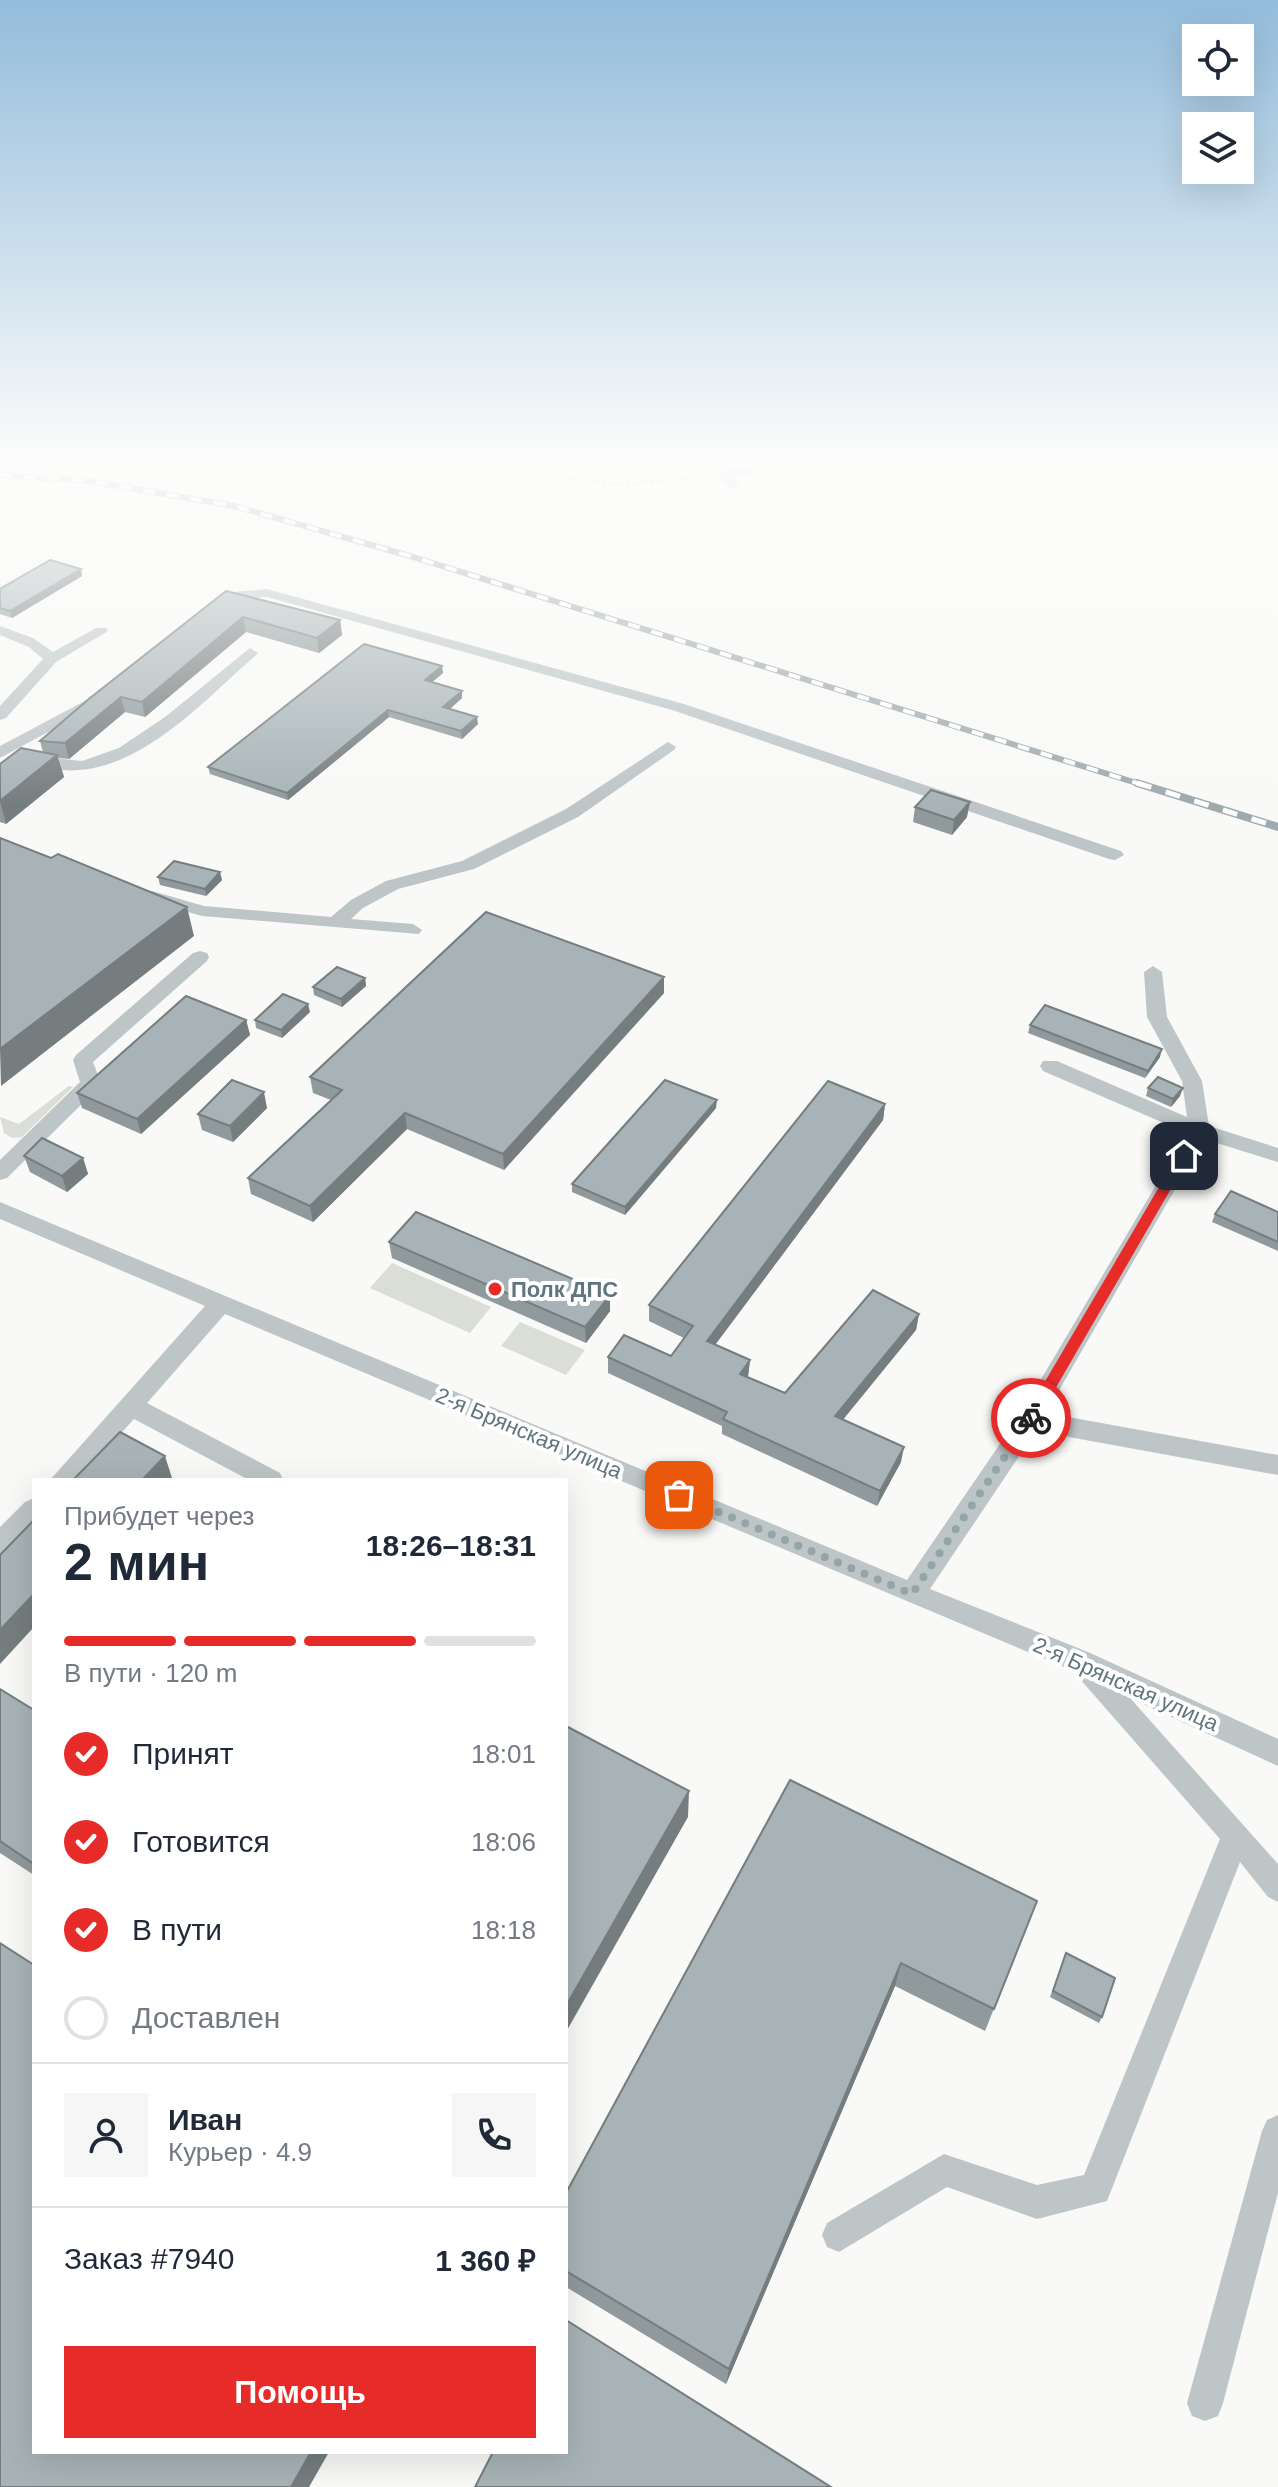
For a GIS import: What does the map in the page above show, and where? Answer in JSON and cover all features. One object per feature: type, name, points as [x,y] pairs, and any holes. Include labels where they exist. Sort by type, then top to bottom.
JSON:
[{"type":"street","points":[[204,614],[227,596],[267,593],[678,707],[1115,855]]},
{"type":"street","points":[[0,630],[27,639],[51,659]]},
{"type":"street","points":[[0,715],[51,659],[101,631]]},
{"type":"street","points":[[0,755],[81,767],[102,762],[151,735],[250,653]]},
{"type":"street","points":[[0,755],[87,707],[110,688]]},
{"type":"street","points":[[335,923],[357,904],[392,885],[468,865],[572,813],[668,747]]},
{"type":"street","points":[[130,889],[202,911],[413,930]]},
{"type":"street","points":[[0,1172],[91,1083],[83,1060],[200,957]]},
{"type":"street","points":[[912,1594],[1030,1420],[1199,1130],[1192,1081],[1157,1017],[1153,972]]},
{"type":"street","points":[[1050,1066],[1199,1130],[1278,1155]]},
{"type":"street","name":"2-я Брянская улица","points":[[0,1210],[1078,1661],[1278,1753]]},
{"type":"street","points":[[64,1478],[220,1304]]},
{"type":"street","points":[[131,1406],[267,1478]]},
{"type":"street","points":[[1030,1420],[1278,1465]]},
{"type":"street","points":[[0,1544],[32,1511]]},
{"type":"street","points":[[1078,1661],[1236,1835],[1278,1887]]},
{"type":"street","points":[[839,2235],[944,2170],[1037,2202],[1095,2189],[1236,1835]]},
{"type":"street","points":[[1205,2403],[1278,2131]]},
{"type":"shaded area","points":[[69,1086],[73,1087],[22,1137],[12,1138],[4,1133],[0,1117],[19,1124]]},
{"type":"shaded area","points":[[392,1263],[491,1307],[470,1333],[370,1288]]},
{"type":"shaded area","points":[[520,1322],[585,1350],[566,1375],[501,1346]]},
{"type":"building","points":[[26,574],[72,574],[10,611],[0,608],[0,589]]},
{"type":"building","points":[[226,591],[340,620],[317,638],[243,617],[142,702],[121,697],[65,743],[40,741],[90,698]]},
{"type":"building","points":[[364,644],[442,666],[425,680],[462,691],[443,707],[477,717],[461,731],[388,710],[287,793],[208,767]]},
{"type":"building","points":[[21,748],[57,755],[0,801],[0,764]]},
{"type":"building","points":[[931,790],[970,802],[954,820],[915,807]]},
{"type":"building","points":[[0,838],[51,858],[58,854],[187,907],[0,1049]]},
{"type":"building","points":[[174,861],[220,872],[205,889],[158,877]]},
{"type":"building","points":[[486,912],[664,977],[503,1154],[405,1113],[310,1206],[248,1178],[342,1090],[310,1077]]},
{"type":"building","points":[[337,967],[365,978],[341,999],[313,987]]},
{"type":"building","points":[[283,994],[308,1004],[281,1030],[255,1020]]},
{"type":"building","points":[[186,996],[246,1020],[137,1119],[77,1093]]},
{"type":"building","points":[[1045,1005],[1162,1049],[1148,1071],[1030,1025]]},
{"type":"building","points":[[1158,1077],[1183,1088],[1173,1099],[1148,1088]]},
{"type":"building","points":[[232,1080],[264,1092],[230,1126],[198,1114]]},
{"type":"building","points":[[665,1080],[717,1100],[625,1207],[572,1184]]},
{"type":"building","points":[[828,1081],[885,1104],[707,1341],[750,1360],[740,1374],[785,1393],[873,1290],[919,1314],[835,1416],[904,1447],[880,1491],[723,1419],[727,1412],[608,1357],[624,1335],[671,1356],[693,1326],[649,1305]]},
{"type":"building","points":[[42,1138],[83,1158],[62,1176],[24,1156]]},
{"type":"building","points":[[1231,1191],[1278,1212],[1278,1242],[1215,1214]]},
{"type":"building","points":[[416,1212],[610,1295],[585,1327],[389,1242]]},
{"type":"building","points":[[120,1432],[165,1456],[144,1478],[75,1478]]},
{"type":"building","points":[[32,1522],[32,1596],[0,1630],[0,1555]]},
{"type":"building","points":[[0,1689],[32,1709],[32,1863],[0,1841]]},
{"type":"building","points":[[568,1727],[689,1791],[568,2003]]},
{"type":"building","points":[[790,1780],[1037,1901],[994,2009],[901,1963],[729,2369],[568,2272],[568,2189]]},
{"type":"building","points":[[0,1943],[32,1964],[32,2454],[310,2454],[291,2487],[0,2487]]},
{"type":"building","points":[[1066,1953],[1115,1978],[1102,2017],[1053,1991]]},
{"type":"building","points":[[568,2321],[831,2487],[475,2487],[492,2454],[568,2454]]},
{"type":"railway","points":[[468,574],[1143,785]]},
{"type":"railway","points":[[1137,783],[1278,827]]},
{"type":"way so far","points":[[679,1495],[912,1594],[1031,1418]]},
{"type":"place","name":"Полк ДПС","points":[[495,1289]]},
{"type":"route","points":[[1031,1418],[1184,1156]]}]
